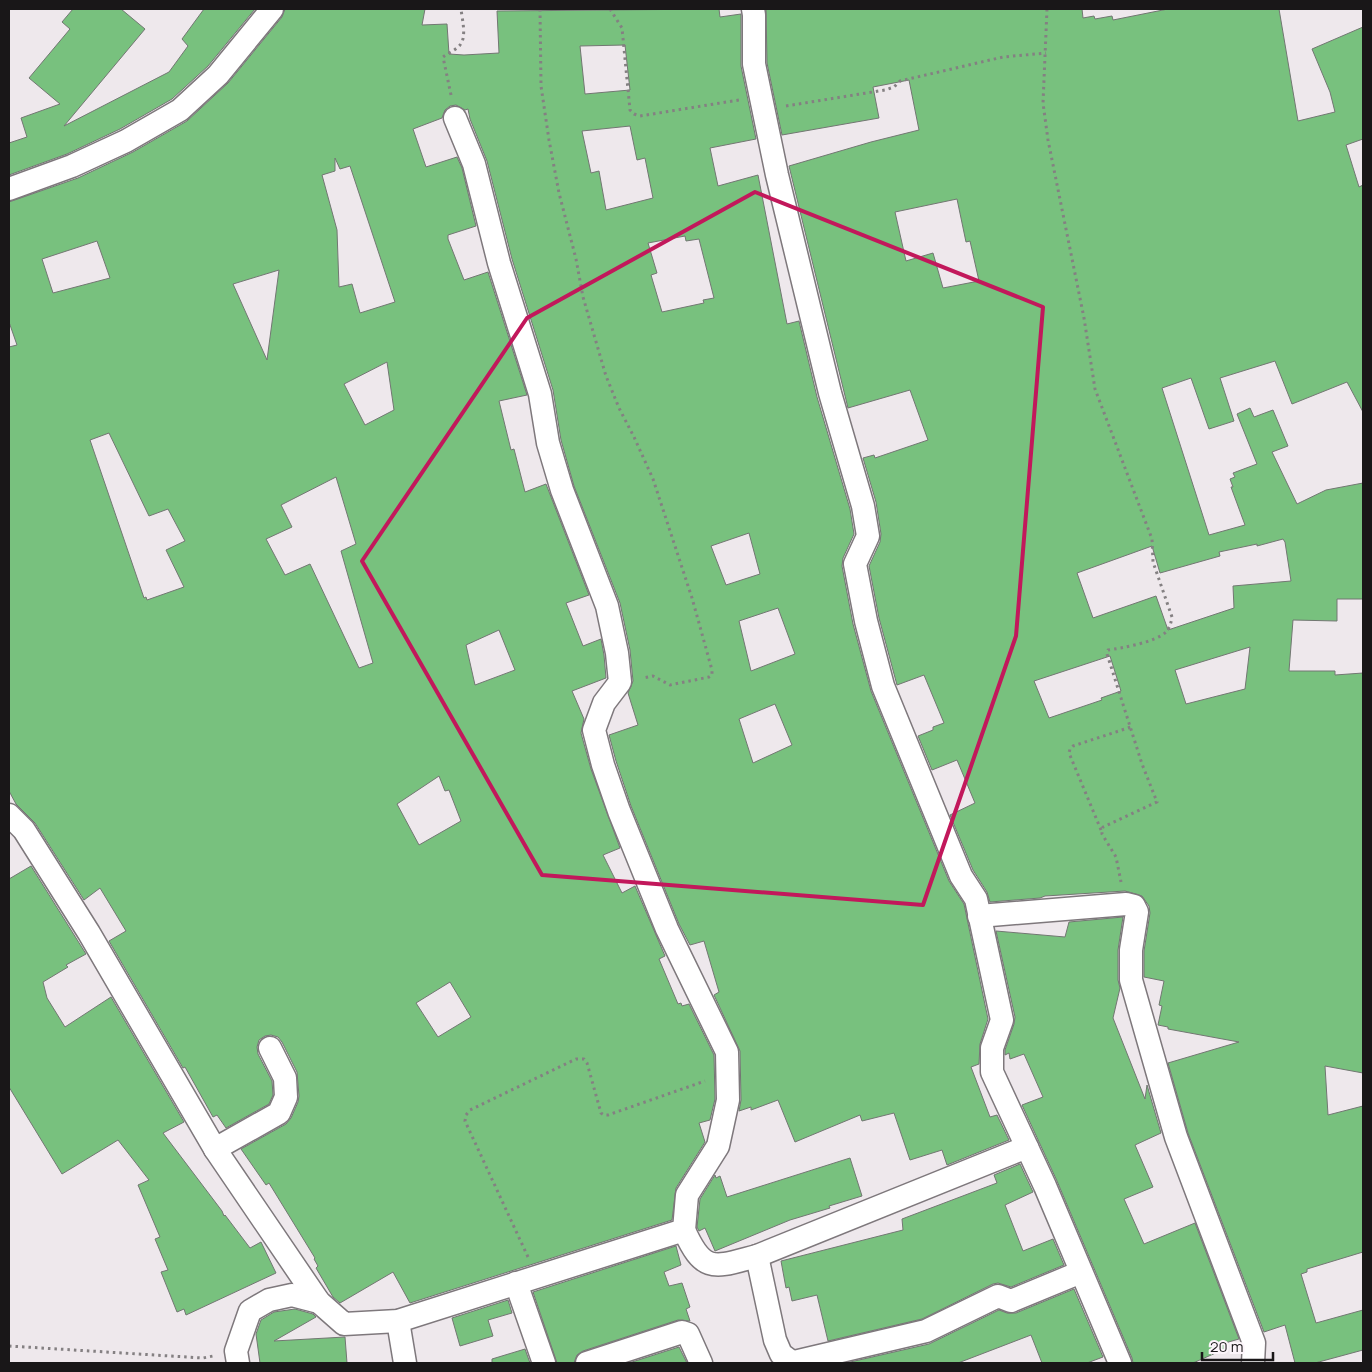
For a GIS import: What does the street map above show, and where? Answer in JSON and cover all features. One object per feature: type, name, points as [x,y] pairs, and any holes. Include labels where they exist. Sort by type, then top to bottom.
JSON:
[{"type":"street","points":[[9,189],[72,166],[126,141],[180,110],[218,75],[272,9]]},
{"type":"street","points":[[753,9],[754,64],[777,175],[830,393],[864,506],[868,536],[855,564],[866,621],[883,686],[960,876],[976,899],[1002,1020],[992,1048],[992,1072],[1120,1363]]},
{"type":"street","points":[[455,118],[474,164],[499,263],[540,394],[548,443],[562,490],[607,606],[617,653],[620,682],[604,703],[594,730],[603,765],[618,811],[667,929],[726,1052],[728,1100],[718,1146],[687,1195],[684,1230],[692,1248],[705,1262],[722,1265],[757,1256],[1027,1148]]},
{"type":"street","points":[[9,815],[24,830],[89,933],[215,1149],[319,1302],[344,1324],[398,1321],[684,1230]]},
{"type":"street","points":[[979,916],[1126,904],[1134,906],[1137,912],[1131,950],[1131,980],[1176,1137],[1254,1343],[1253,1363]]},
{"type":"street","points":[[215,1149],[279,1113],[286,1098],[284,1078],[270,1048]]},
{"type":"street","points":[[757,1256],[774,1340],[781,1354],[791,1363],[926,1331],[998,1296],[1011,1301],[1081,1272]]},
{"type":"street","points":[[526,1280],[544,1363]]},
{"type":"street","points":[[237,1357],[250,1311],[269,1300],[292,1294],[319,1302]]},
{"type":"street","points":[[398,1321],[405,1363]]},
{"type":"street","points":[[587,1363],[682,1332],[688,1334],[701,1363]]},
{"type":"path","points":[[455,118],[444,57],[451,50],[460,46],[463,38],[461,9]]},
{"type":"path","points":[[540,9],[542,86],[548,140],[583,297],[606,376],[652,480],[692,598],[712,670],[712,675],[709,677],[670,685],[653,676],[620,682]]},
{"type":"path","points":[[610,9],[622,28],[630,110],[640,116],[884,90],[894,87],[900,81],[994,59],[1046,53]]},
{"type":"path","points":[[1047,9],[1044,103],[1048,140],[1082,310],[1095,389],[1152,539],[1153,562],[1172,617],[1170,626],[1165,633],[1156,638],[1108,650],[1107,654],[1130,727],[1157,802],[1104,827],[1102,830]]},
{"type":"path","points":[[1126,904],[1116,857],[1102,834],[1102,830],[1069,753],[1070,749],[1074,746],[1130,727]]},
{"type":"path","points":[[526,1280],[465,1121],[466,1115],[470,1110],[576,1059],[584,1059],[587,1063],[600,1113],[604,1116],[726,1073]]},
{"type":"path","points":[[9,1346],[203,1358],[237,1357]]},
{"type":"highlighted area","points":[[755,192],[1043,307],[1016,636],[923,905],[542,875],[362,561],[527,318]]},
{"type":"building","points":[[73,9],[121,9],[145,29],[64,126],[169,72],[188,46],[182,39],[204,9],[255,9],[208,66],[172,99],[120,129],[67,154],[9,175],[9,143],[27,137],[21,118],[60,104],[29,78],[70,29],[62,22]]},
{"type":"building","points":[[285,9],[425,9],[422,25],[447,24],[449,54],[464,55],[499,53],[497,11],[719,9],[720,17],[741,14],[741,66],[756,139],[710,148],[718,186],[758,175],[787,324],[799,321],[817,397],[850,509],[854,534],[843,558],[842,566],[853,624],[871,691],[949,881],[964,904],[988,1019],[980,1044],[979,1064],[971,1067],[990,1117],[997,1115],[1009,1140],[947,1165],[942,1150],[910,1160],[894,1113],[862,1121],[860,1115],[795,1142],[778,1100],[751,1110],[751,1107],[739,1111],[741,1100],[740,1051],[714,995],[719,992],[704,941],[690,945],[679,924],[631,806],[616,761],[609,735],[638,725],[628,693],[633,681],[630,650],[620,603],[574,486],[561,440],[553,390],[512,259],[487,161],[470,119],[468,109],[465,110],[456,105],[450,106],[445,110],[442,118],[413,129],[426,167],[457,157],[462,168],[476,226],[448,235],[448,239],[464,280],[488,272],[527,395],[499,401],[511,450],[514,449],[525,492],[546,484],[589,595],[566,603],[583,646],[601,639],[604,655],[606,678],[572,691],[584,719],[581,733],[591,769],[620,848],[603,855],[622,893],[635,886],[665,956],[659,959],[678,1004],[681,1003],[682,1006],[689,1004],[714,1055],[715,1099],[710,1120],[699,1123],[705,1142],[676,1188],[672,1220],[410,1303],[393,1272],[340,1303],[333,1297],[316,1268],[318,1266],[315,1258],[269,1183],[266,1185],[241,1149],[286,1124],[291,1118],[298,1102],[297,1072],[278,1037],[265,1036],[259,1040],[257,1047],[258,1054],[272,1081],[273,1095],[269,1104],[226,1128],[217,1115],[213,1117],[109,941],[126,931],[100,888],[84,900],[35,823],[16,804],[9,791],[9,347],[17,345],[9,322],[9,202],[78,178],[133,152],[187,121],[228,83],[282,17]],"holes":[[[625,45],[630,90],[585,94],[580,46]],[[630,126],[637,160],[645,158],[653,198],[606,210],[599,171],[591,173],[582,131]],[[335,158],[340,169],[350,166],[395,302],[360,313],[352,284],[339,287],[337,230],[322,175],[335,171]],[[685,236],[686,241],[699,239],[714,298],[703,300],[704,303],[662,312],[651,275],[657,273],[648,243]],[[97,241],[110,278],[53,293],[42,259]],[[279,270],[267,360],[233,284]],[[387,362],[394,410],[365,425],[344,384]],[[109,433],[149,516],[168,509],[185,541],[166,550],[184,587],[147,600],[146,597],[144,598],[90,440]],[[336,477],[356,544],[341,551],[373,663],[359,668],[310,564],[285,575],[266,539],[292,527],[281,505]],[[749,533],[760,574],[726,585],[711,546]],[[778,608],[795,654],[751,671],[739,621]],[[499,630],[515,670],[475,685],[466,645]],[[775,704],[792,745],[753,763],[739,719]],[[439,776],[445,791],[449,790],[461,821],[419,845],[397,804]],[[450,982],[471,1017],[438,1037],[416,1003]]]},
{"type":"building","points":[[766,9],[1082,9],[1083,18],[1094,16],[1095,19],[1112,16],[1113,20],[1168,9],[1279,9],[1298,121],[1335,112],[1330,92],[1312,49],[1363,27],[1363,139],[1346,145],[1359,187],[1363,185],[1363,412],[1347,382],[1292,404],[1275,361],[1220,378],[1234,421],[1209,429],[1191,378],[1162,388],[1209,535],[1245,525],[1231,487],[1233,487],[1230,479],[1235,477],[1233,473],[1257,464],[1237,414],[1250,408],[1254,417],[1273,410],[1288,446],[1272,452],[1297,504],[1326,490],[1363,483],[1363,599],[1337,599],[1337,621],[1293,620],[1289,671],[1335,671],[1335,675],[1363,673],[1363,1073],[1325,1066],[1328,1115],[1363,1106],[1363,1252],[1307,1269],[1307,1272],[1301,1274],[1316,1323],[1363,1310],[1363,1350],[1315,1363],[1295,1363],[1285,1325],[1264,1332],[1188,1133],[1168,1063],[1239,1042],[1168,1029],[1168,1027],[1158,1025],[1162,1006],[1159,1005],[1164,981],[1144,977],[1144,951],[1150,913],[1149,906],[1142,896],[1125,891],[1045,896],[990,902],[987,892],[973,870],[950,815],[975,803],[957,760],[932,770],[918,736],[944,723],[924,675],[897,685],[879,618],[869,566],[880,542],[881,534],[876,502],[863,458],[874,455],[875,458],[928,440],[910,390],[848,408],[789,166],[919,130],[909,80],[873,87],[879,118],[782,135],[767,63]],"holes":[[[957,199],[966,242],[970,241],[979,281],[943,288],[933,253],[906,261],[895,212]],[[1283,539],[1291,581],[1233,586],[1234,608],[1168,630],[1156,596],[1093,618],[1077,573],[1152,546],[1160,573],[1220,556],[1219,552],[1257,544],[1257,546]],[[1250,647],[1245,689],[1186,704],[1175,670]],[[1110,656],[1121,691],[1101,698],[1102,700],[1049,718],[1034,681]]]},
{"type":"building","points":[[31,866],[86,954],[66,965],[68,967],[43,982],[47,998],[65,1027],[111,997],[184,1122],[163,1133],[250,1248],[261,1242],[276,1273],[186,1315],[184,1309],[177,1312],[161,1272],[168,1270],[155,1239],[160,1237],[138,1185],[149,1180],[118,1140],[62,1174],[9,1087],[9,879]]},
{"type":"building","points":[[1123,917],[1118,950],[1118,980],[1120,988],[1113,1018],[1145,1099],[1147,1085],[1161,1133],[1135,1145],[1153,1187],[1124,1199],[1144,1244],[1195,1223],[1239,1339],[1225,1343],[1227,1348],[1193,1363],[1133,1363],[1057,1181],[1022,1105],[1043,1097],[1024,1054],[1010,1059],[1009,1053],[1005,1055],[1015,1017],[996,931],[1065,937],[1069,922]]},
{"type":"building","points":[[850,1158],[862,1196],[790,1220],[715,1251],[705,1228],[699,1231],[697,1227],[700,1199],[715,1175],[716,1178],[720,1176],[727,1197]]},
{"type":"building","points":[[1020,1164],[1033,1192],[1005,1205],[1023,1251],[1053,1239],[1064,1265],[1011,1287],[998,1283],[993,1284],[922,1319],[828,1341],[817,1295],[792,1301],[789,1287],[786,1288],[781,1261],[903,1230],[902,1219],[997,1183],[994,1175]]},
{"type":"building","points":[[676,1246],[681,1265],[664,1272],[669,1286],[682,1283],[690,1307],[686,1309],[690,1321],[678,1320],[583,1351],[577,1355],[574,1363],[557,1363],[533,1292]]},
{"type":"building","points":[[1074,1289],[1103,1357],[1087,1363],[1042,1363],[1031,1335],[958,1363],[846,1363],[929,1344],[999,1310],[1007,1313],[1016,1313]]},
{"type":"building","points":[[508,1300],[512,1313],[488,1320],[493,1336],[460,1346],[452,1318]]},
{"type":"building","points":[[295,1309],[313,1314],[316,1317],[274,1341],[345,1337],[347,1363],[260,1363],[256,1334],[261,1320],[274,1312]]},
{"type":"building","points":[[679,1347],[687,1363],[629,1363]]},
{"type":"building","points":[[525,1349],[530,1363],[492,1363],[492,1359]]}]
